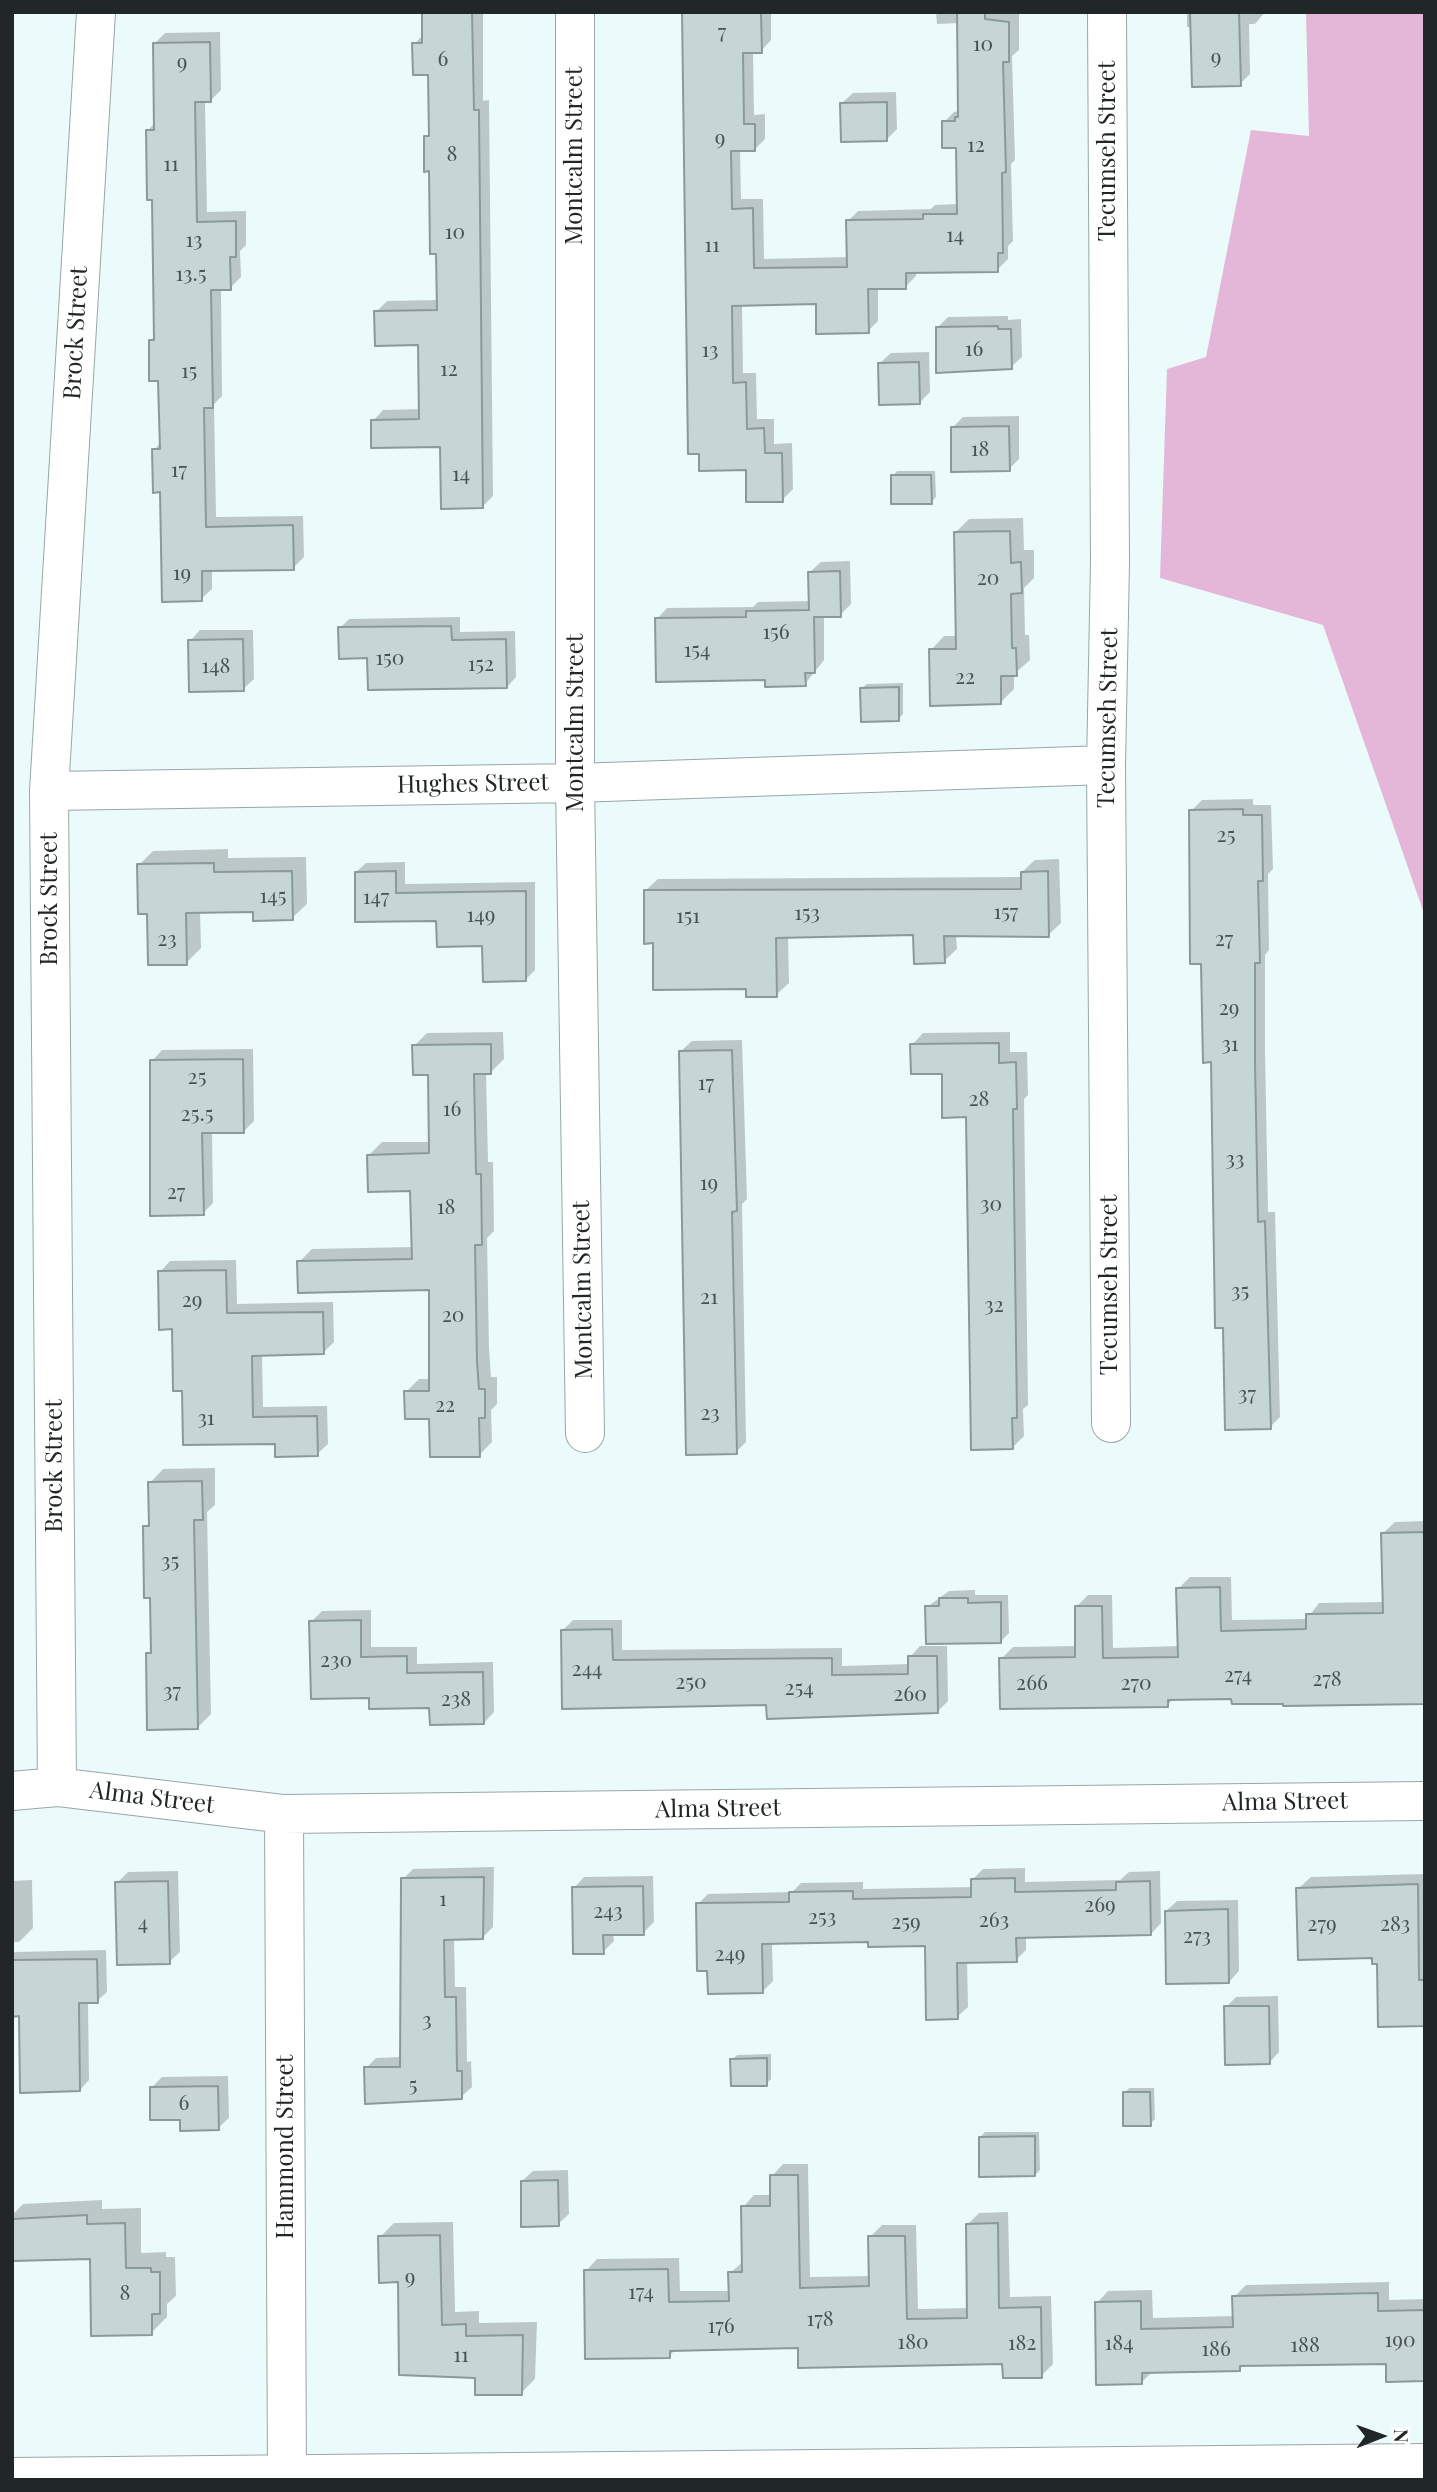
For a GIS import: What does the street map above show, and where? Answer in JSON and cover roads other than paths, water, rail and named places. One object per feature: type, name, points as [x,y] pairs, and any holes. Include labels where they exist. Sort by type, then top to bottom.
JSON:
[{"type":"street","name":"Brock Street","points":[[57,1787],[49,791],[96,12]]},
{"type":"street","name":"Montcalm Street","points":[[575,12],[575,783],[586,1433]]},
{"type":"street","name":"Tecumseh Street","points":[[1107,12],[1110,562],[1106,765],[1111,1423]]},
{"type":"street","name":"Hughes Street","points":[[49,791],[575,783],[1106,765]]},
{"type":"street","name":"Alma Street","points":[[12,1791],[57,1787],[284,1814],[1425,1801]]},
{"type":"street","name":"Hammond Street","points":[[284,1814],[287,2477]]},
{"type":"street","points":[[12,2477],[287,2477],[1425,2463]]}]
